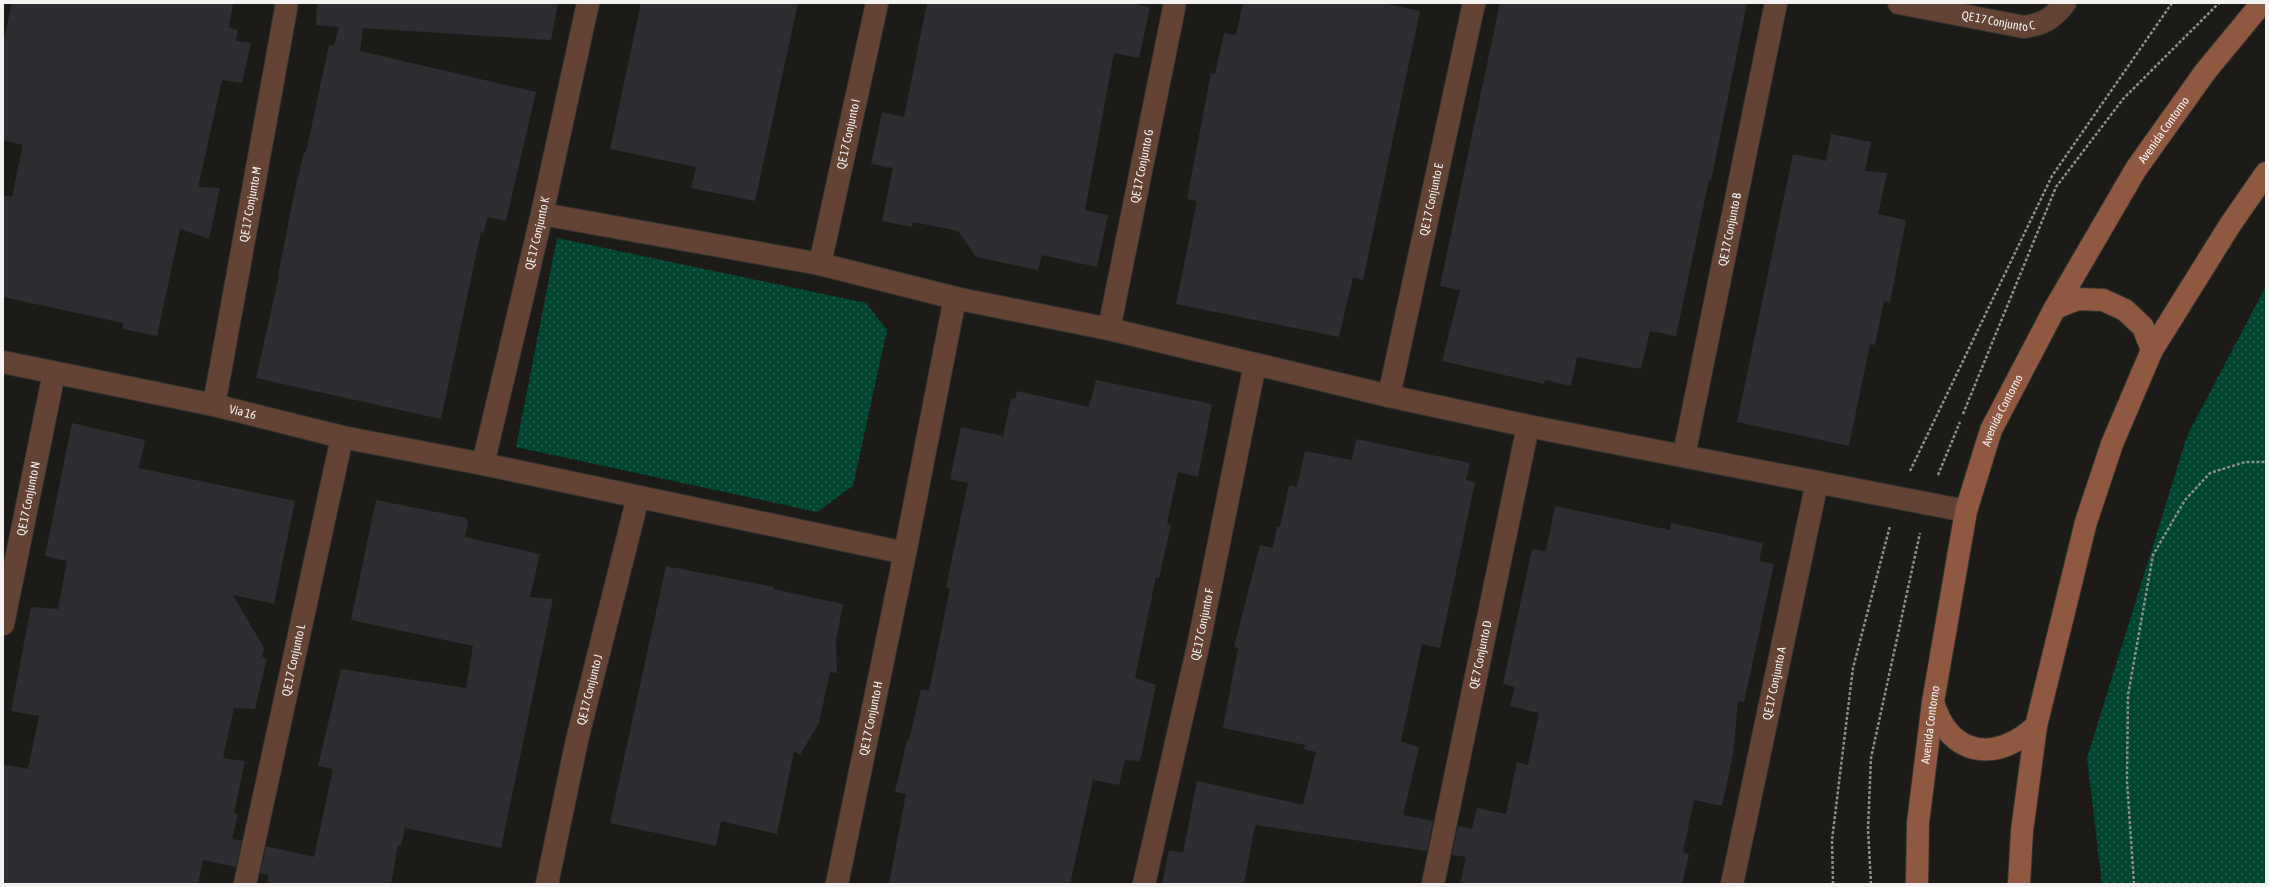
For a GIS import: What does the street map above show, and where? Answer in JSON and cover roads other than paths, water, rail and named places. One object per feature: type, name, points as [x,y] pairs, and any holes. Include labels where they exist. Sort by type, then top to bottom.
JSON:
[{"type":"main road","name":"Avenida Contorno","points":[[1917,884],[1918,823],[1933,702],[1966,511],[1991,430],[2055,308],[2136,169],[2205,72],[2262,3]]},
{"type":"main road","points":[[2019,884],[2022,831],[2036,726],[2086,522],[2112,444],[2152,350],[2230,225],[2266,173]]},
{"type":"main road","points":[[2055,308],[2078,299],[2103,300],[2126,310],[2143,327],[2152,350]]},
{"type":"main road","points":[[1933,702],[1938,716],[1955,739],[1968,746],[1982,749],[1996,749],[2010,745],[2022,738],[2036,726]]},
{"type":"street","name":"QE 17 Conjunto M","points":[[214,405],[287,3]]},
{"type":"street","name":"QE 17 Conjunto K","points":[[483,464],[542,214],[588,3]]},
{"type":"street","name":"QE 17 Conjunto I","points":[[820,264],[877,3]]},
{"type":"street","name":"QE 17 Conjunto G","points":[[1109,329],[1175,3]]},
{"type":"street","name":"QE 17 Conjunto E","points":[[1389,396],[1474,3]]},
{"type":"street","name":"QE 17 Conjunto B","points":[[1684,455],[1776,3]]},
{"type":"street","name":"QE 17 Conjunto C","points":[[1899,3],[2024,27],[2042,24],[2056,13],[2065,3]]},
{"type":"street","points":[[542,214],[820,264],[955,298],[1109,329],[1389,396],[1528,426],[1684,455],[1966,511]]},
{"type":"street","name":"QE 17 Conjunto H","points":[[837,884],[905,553],[955,298]]},
{"type":"street","name":"Via 16","points":[[3,362],[214,405],[342,437],[483,464],[905,553]]},
{"type":"street","name":"QE 17 Conjunto F","points":[[1144,884],[1199,642],[1255,364]]},
{"type":"street","name":"QE 17 Conjunto N","points":[[3,624],[54,373]]},
{"type":"street","name":"QE 7 Conjunto D","points":[[1432,884],[1528,426]]},
{"type":"street","name":"QE 17 Conjunto L","points":[[245,884],[342,437]]},
{"type":"street","name":"QE 17 Conjunto A","points":[[1732,884],[1818,482]]},
{"type":"street","name":"QE 17 Conjunto J","points":[[547,884],[577,740],[638,497]]}]
